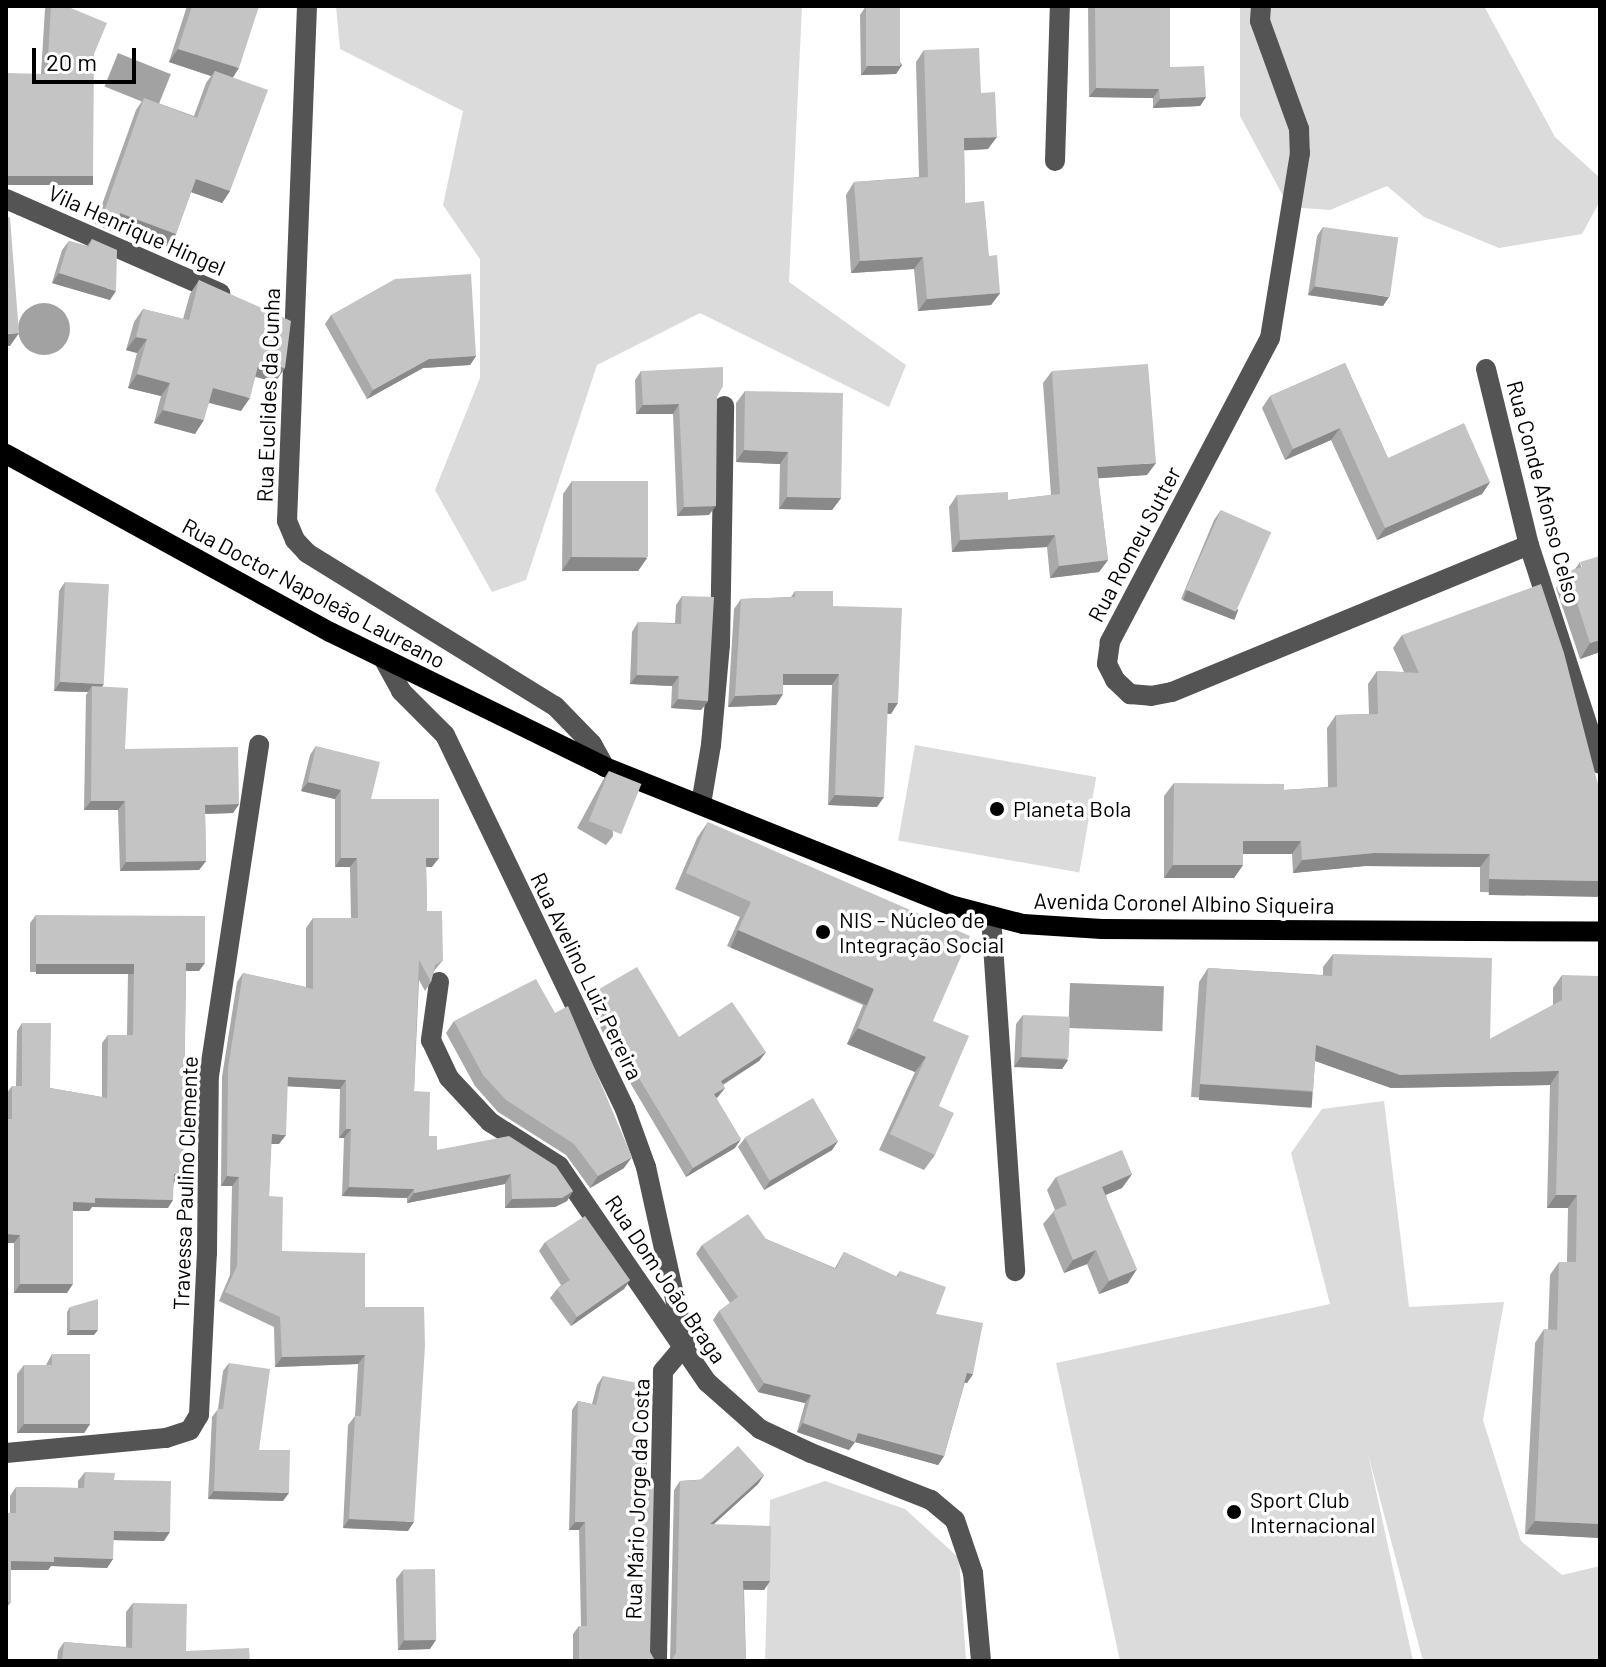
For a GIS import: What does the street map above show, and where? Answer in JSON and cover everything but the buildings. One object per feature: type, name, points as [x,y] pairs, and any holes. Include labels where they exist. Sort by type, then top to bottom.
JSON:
[{"type":"main road","name":"Rua Doctor Napoleão Laureano","points":[[6,454],[383,658],[605,767]]},
{"type":"main road","name":"Avenida Coronel Albino Siqueira","points":[[605,767],[950,905],[1023,924],[1102,929],[1600,932]]},
{"type":"street","name":"Rua Euclides da Cunha","points":[[307,6],[306,117],[286,322],[287,521],[295,540],[307,553],[555,706],[583,734],[605,767]]},
{"type":"street","points":[[1055,161],[1060,6]]},
{"type":"street","name":"Rua Romeu Sutter","points":[[1261,6],[1260,21],[1299,129],[1300,153],[1270,338],[1110,642],[1107,664],[1115,680],[1130,694],[1151,696],[1172,692],[1529,545]]},
{"type":"street","name":"Vila Henrique Hingel","points":[[6,199],[236,300]]},
{"type":"street","name":"Rua Conde Afonso Celso","points":[[1486,369],[1529,545],[1600,764]]},
{"type":"street","points":[[701,804],[711,745],[720,645],[724,406]]},
{"type":"street","name":"Rua Avelino Luiz Pereira","points":[[383,658],[401,691],[445,735],[625,1109],[646,1167],[685,1345]]},
{"type":"street","name":"Travessa Paulino Clemente","points":[[6,1453],[166,1438],[190,1430],[199,1415],[207,1253],[209,1076],[259,745]]},
{"type":"street","points":[[991,916],[1015,1271]]},
{"type":"street","name":"Rua Dom João Braga","points":[[439,982],[431,1040],[449,1078],[490,1122],[559,1166],[685,1345],[707,1382],[760,1429],[811,1453],[931,1500],[955,1520],[973,1573],[981,1661]]},
{"type":"street","name":"Rua Mário Jorge da Costa","points":[[657,1661],[663,1371],[685,1345]]},
{"type":"shaded area","points":[[336,6],[802,6],[789,282],[906,365],[889,407],[700,313],[597,365],[526,580],[492,592],[435,490],[480,378],[480,259],[443,205],[463,111],[340,49]]},
{"type":"shaded area","points":[[1240,6],[1484,6],[1555,137],[1600,178],[1600,201],[1582,234],[1499,248],[1424,217],[1387,186],[1330,210],[1289,207],[1240,116]]},
{"type":"shaded area","points":[[118,53],[171,74],[157,108],[105,86]]},
{"type":"shaded area","points":[[44,303],[62,311],[70,329],[62,347],[44,355],[26,347],[18,329],[26,311]]},
{"type":"shaded area","name":"Planeta Bola","points":[[915,745],[1096,777],[1079,872],[898,841]]},
{"type":"shaded area","points":[[1070,983],[1164,986],[1162,1031],[1068,1028]]},
{"type":"shaded area","points":[[1384,1101],[1409,1307],[1504,1302],[1483,1420],[1521,1541],[1562,1575],[1600,1566],[1600,1661],[1423,1661],[1368,1454],[1413,1661],[1120,1661],[1056,1363],[1330,1304],[1291,1153],[1322,1109]]},
{"type":"shaded area","points":[[825,1481],[905,1509],[959,1558],[966,1661],[765,1661],[770,1500]]},
{"type":"place","name":"Planeta Bola","points":[[997,809]]},
{"type":"place","name":"NIS - Núcleo de Integração Social","points":[[823,932]]},
{"type":"place","name":"Sport Club Internacional","points":[[1234,1512]]}]
